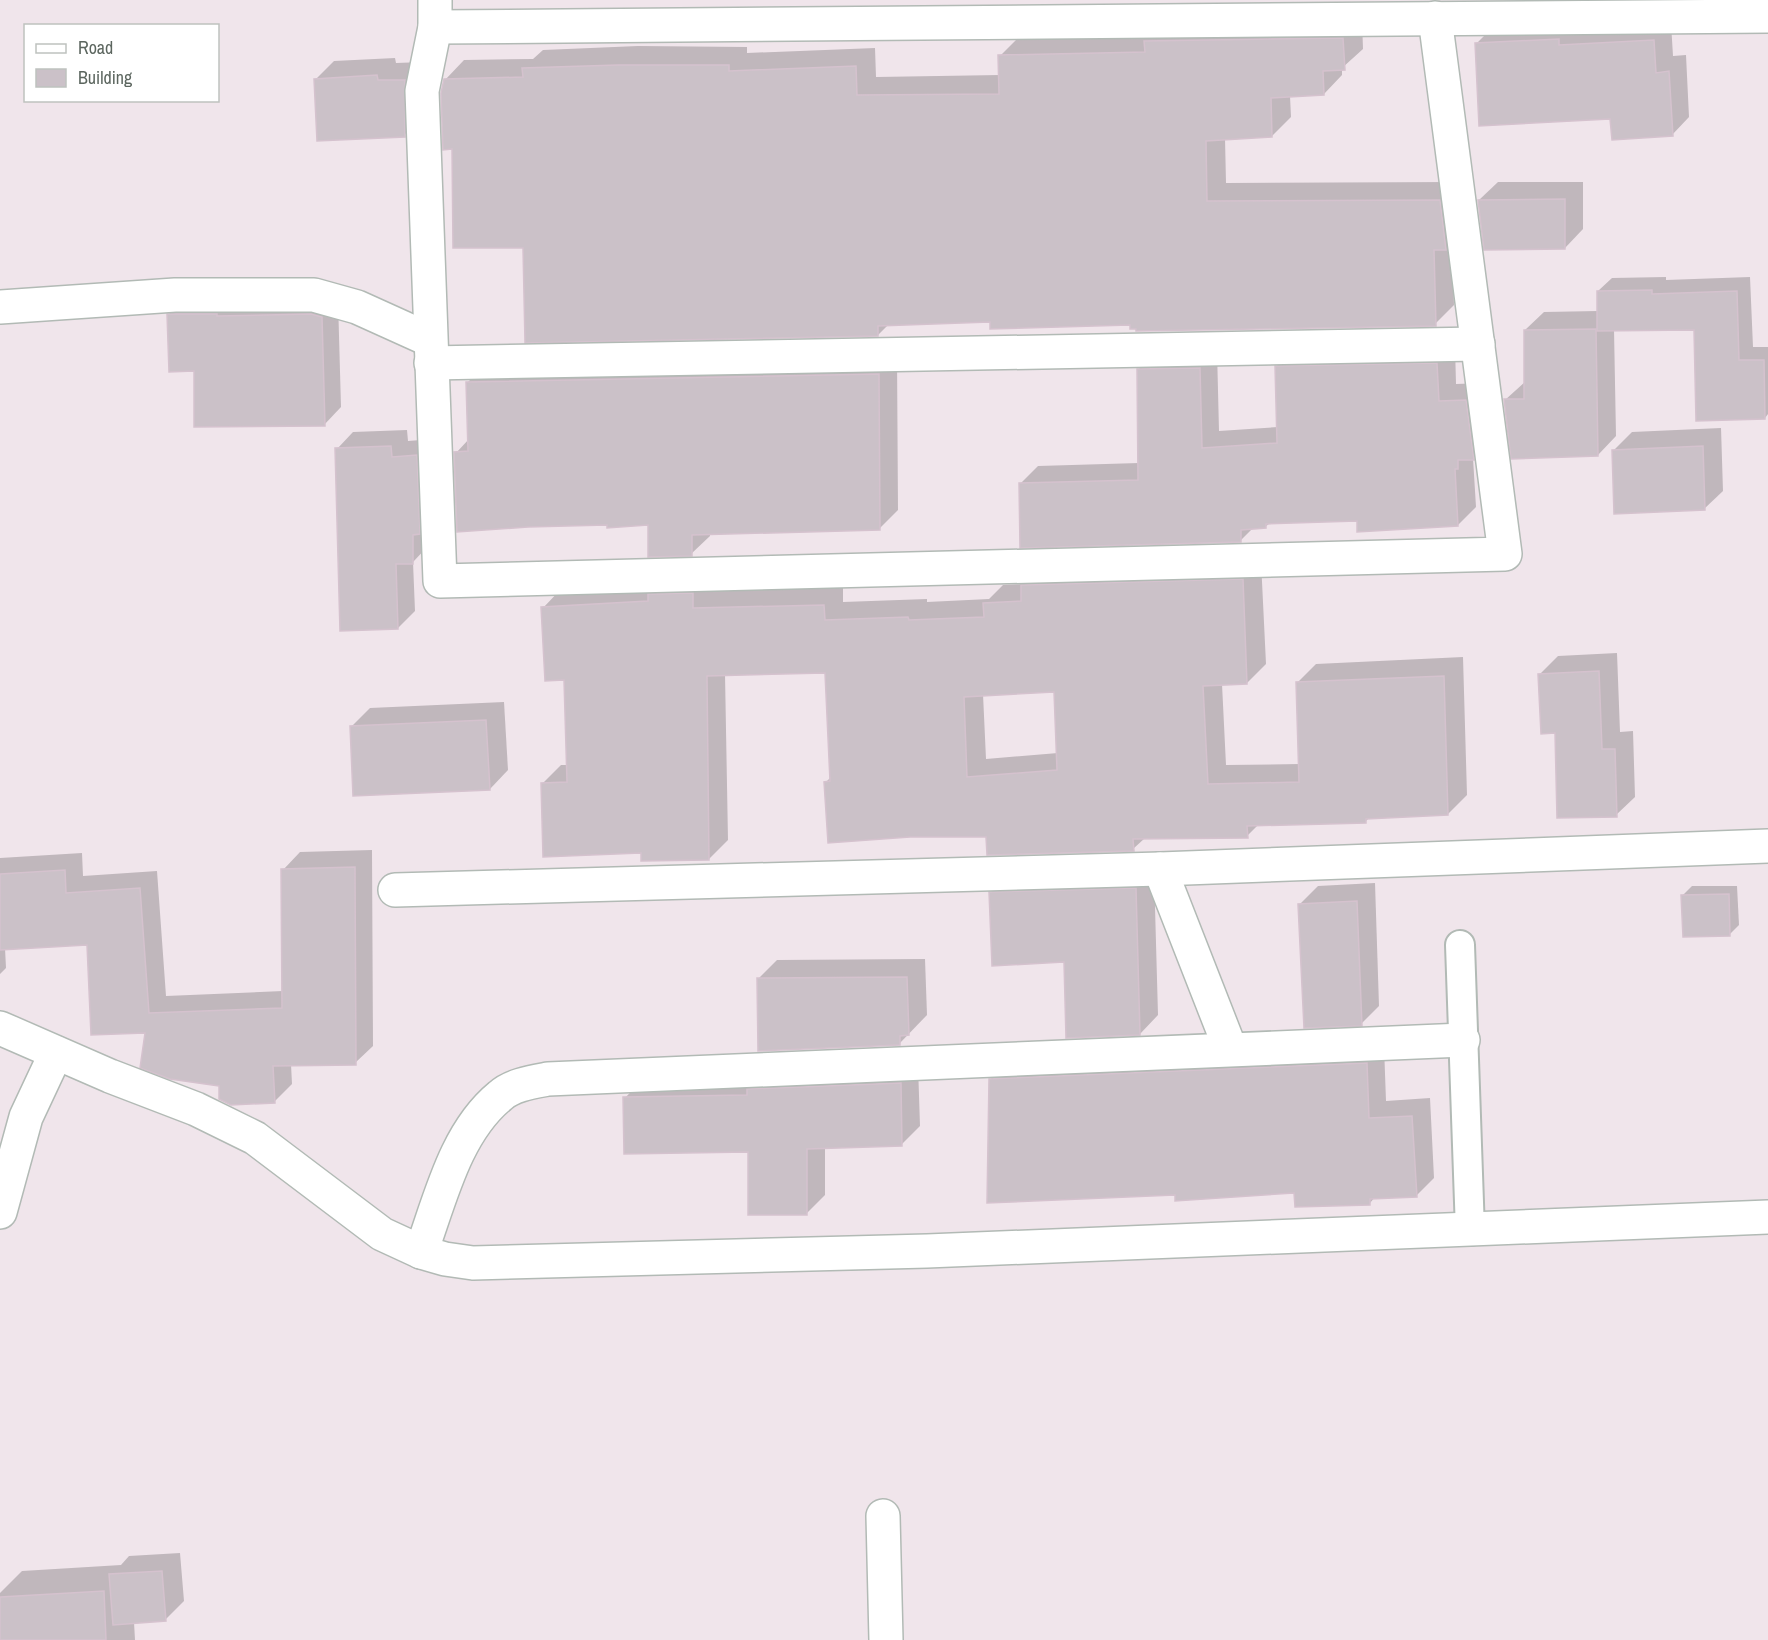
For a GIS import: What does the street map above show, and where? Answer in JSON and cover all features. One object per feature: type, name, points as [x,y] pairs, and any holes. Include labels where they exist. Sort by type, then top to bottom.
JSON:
[{"type":"street","points":[[1435,18],[1505,554],[440,581],[422,92],[435,13],[1435,18],[1768,16]]},
{"type":"street","points":[[0,307],[175,295],[314,295],[357,307],[431,352],[1478,344]]},
{"type":"street","points":[[395,890],[1160,869],[1768,846]]},
{"type":"street","points":[[1160,869],[1230,1048]]},
{"type":"street","points":[[0,1028],[196,1109],[255,1138],[382,1233],[421,1252],[445,1260],[473,1263],[927,1251],[1470,1231],[1768,1217]]},
{"type":"street","points":[[421,1252],[462,1146],[482,1116],[501,1094],[525,1084],[548,1079],[1230,1048],[1463,1040]]},
{"type":"street","points":[[0,1212],[26,1117],[56,1053]]},
{"type":"street","points":[[883,1516],[886,1640]]},
{"type":"lane","points":[[1460,945],[1470,1231]]},
{"type":"building","points":[[1343,38],[1345,70],[1323,71],[1324,95],[1271,98],[1272,137],[1206,141],[1207,201],[1440,200],[1446,250],[1434,250],[1436,326],[1136,331],[1136,329],[1130,329],[1130,325],[990,329],[990,322],[878,326],[878,336],[525,343],[523,248],[453,248],[452,149],[443,150],[441,93],[444,79],[523,77],[522,68],[729,65],[729,71],[856,66],[857,95],[999,94],[998,55],[1145,52],[1144,41]]},
{"type":"building","points":[[1559,39],[1559,45],[1654,40],[1656,73],[1669,71],[1673,136],[1612,140],[1610,119],[1479,126],[1475,43]]},
{"type":"building","points":[[377,75],[378,80],[405,80],[405,137],[317,141],[314,79]]},
{"type":"building","points":[[1565,199],[1565,249],[1484,250],[1478,200]]},
{"type":"building","points":[[1652,290],[1652,294],[1737,291],[1739,360],[1764,360],[1765,419],[1696,421],[1694,330],[1597,331],[1597,291]]},
{"type":"building","points":[[167,314],[217,314],[217,316],[311,314],[322,317],[325,426],[194,427],[194,371],[169,372]]},
{"type":"building","points":[[1596,329],[1598,456],[1511,459],[1504,399],[1524,399],[1524,330]]},
{"type":"building","points":[[1437,363],[1439,401],[1466,400],[1474,460],[1458,460],[1458,469],[1455,469],[1458,526],[1357,532],[1357,521],[1266,524],[1266,528],[1241,530],[1241,542],[1020,548],[1019,483],[1138,480],[1137,369],[1200,368],[1202,448],[1277,443],[1275,366]]},
{"type":"building","points":[[879,374],[880,530],[692,535],[692,556],[648,557],[648,525],[607,528],[607,525],[528,527],[457,532],[454,452],[468,451],[466,382]]},
{"type":"building","points":[[391,446],[392,457],[417,455],[420,534],[413,535],[413,564],[396,564],[398,629],[340,631],[335,448]]},
{"type":"building","points":[[1703,446],[1705,510],[1614,514],[1612,450]]},
{"type":"building","points":[[1243,579],[1247,684],[1203,686],[1208,784],[1299,782],[1296,682],[1444,676],[1448,815],[1366,819],[1366,823],[1247,826],[1248,838],[1133,839],[1134,851],[987,855],[986,837],[910,837],[828,843],[824,782],[830,781],[825,673],[707,676],[709,860],[641,861],[641,853],[543,857],[541,783],[567,782],[564,680],[545,681],[541,607],[648,601],[648,594],[693,593],[693,608],[824,605],[825,620],[984,617],[983,603],[1021,601],[1021,585]],"holes":[[[1054,692],[1057,770],[967,777],[964,697]]]},
{"type":"building","points":[[1599,671],[1602,749],[1615,749],[1617,817],[1557,818],[1555,733],[1541,734],[1538,674]]},
{"type":"building","points":[[486,720],[490,790],[353,796],[350,726]]},
{"type":"building","points":[[355,867],[356,1065],[273,1066],[275,1103],[231,1105],[219,1099],[219,1086],[170,1079],[140,1068],[145,1033],[91,1035],[87,945],[0,950],[0,874],[65,870],[66,893],[140,888],[149,1013],[282,1008],[281,869]]},
{"type":"building","points":[[1136,888],[1140,1035],[1066,1038],[1064,962],[992,966],[989,892]]},
{"type":"building","points":[[1729,894],[1730,936],[1683,937],[1681,895]]},
{"type":"building","points":[[1357,901],[1362,1026],[1304,1028],[1298,904]]},
{"type":"building","points":[[907,977],[909,1035],[900,1036],[900,1045],[758,1051],[757,978]]},
{"type":"building","points":[[1367,1063],[1369,1118],[1412,1116],[1417,1197],[1370,1199],[1370,1205],[1295,1207],[1294,1193],[1175,1201],[1175,1195],[987,1203],[989,1079]]},
{"type":"building","points":[[901,1083],[902,1146],[807,1149],[807,1215],[748,1215],[748,1152],[624,1154],[623,1097],[747,1095],[747,1089]]},
{"type":"building","points":[[162,1571],[166,1621],[113,1625],[109,1574]]},
{"type":"building","points":[[104,1591],[106,1640],[0,1640],[0,1597]]}]
